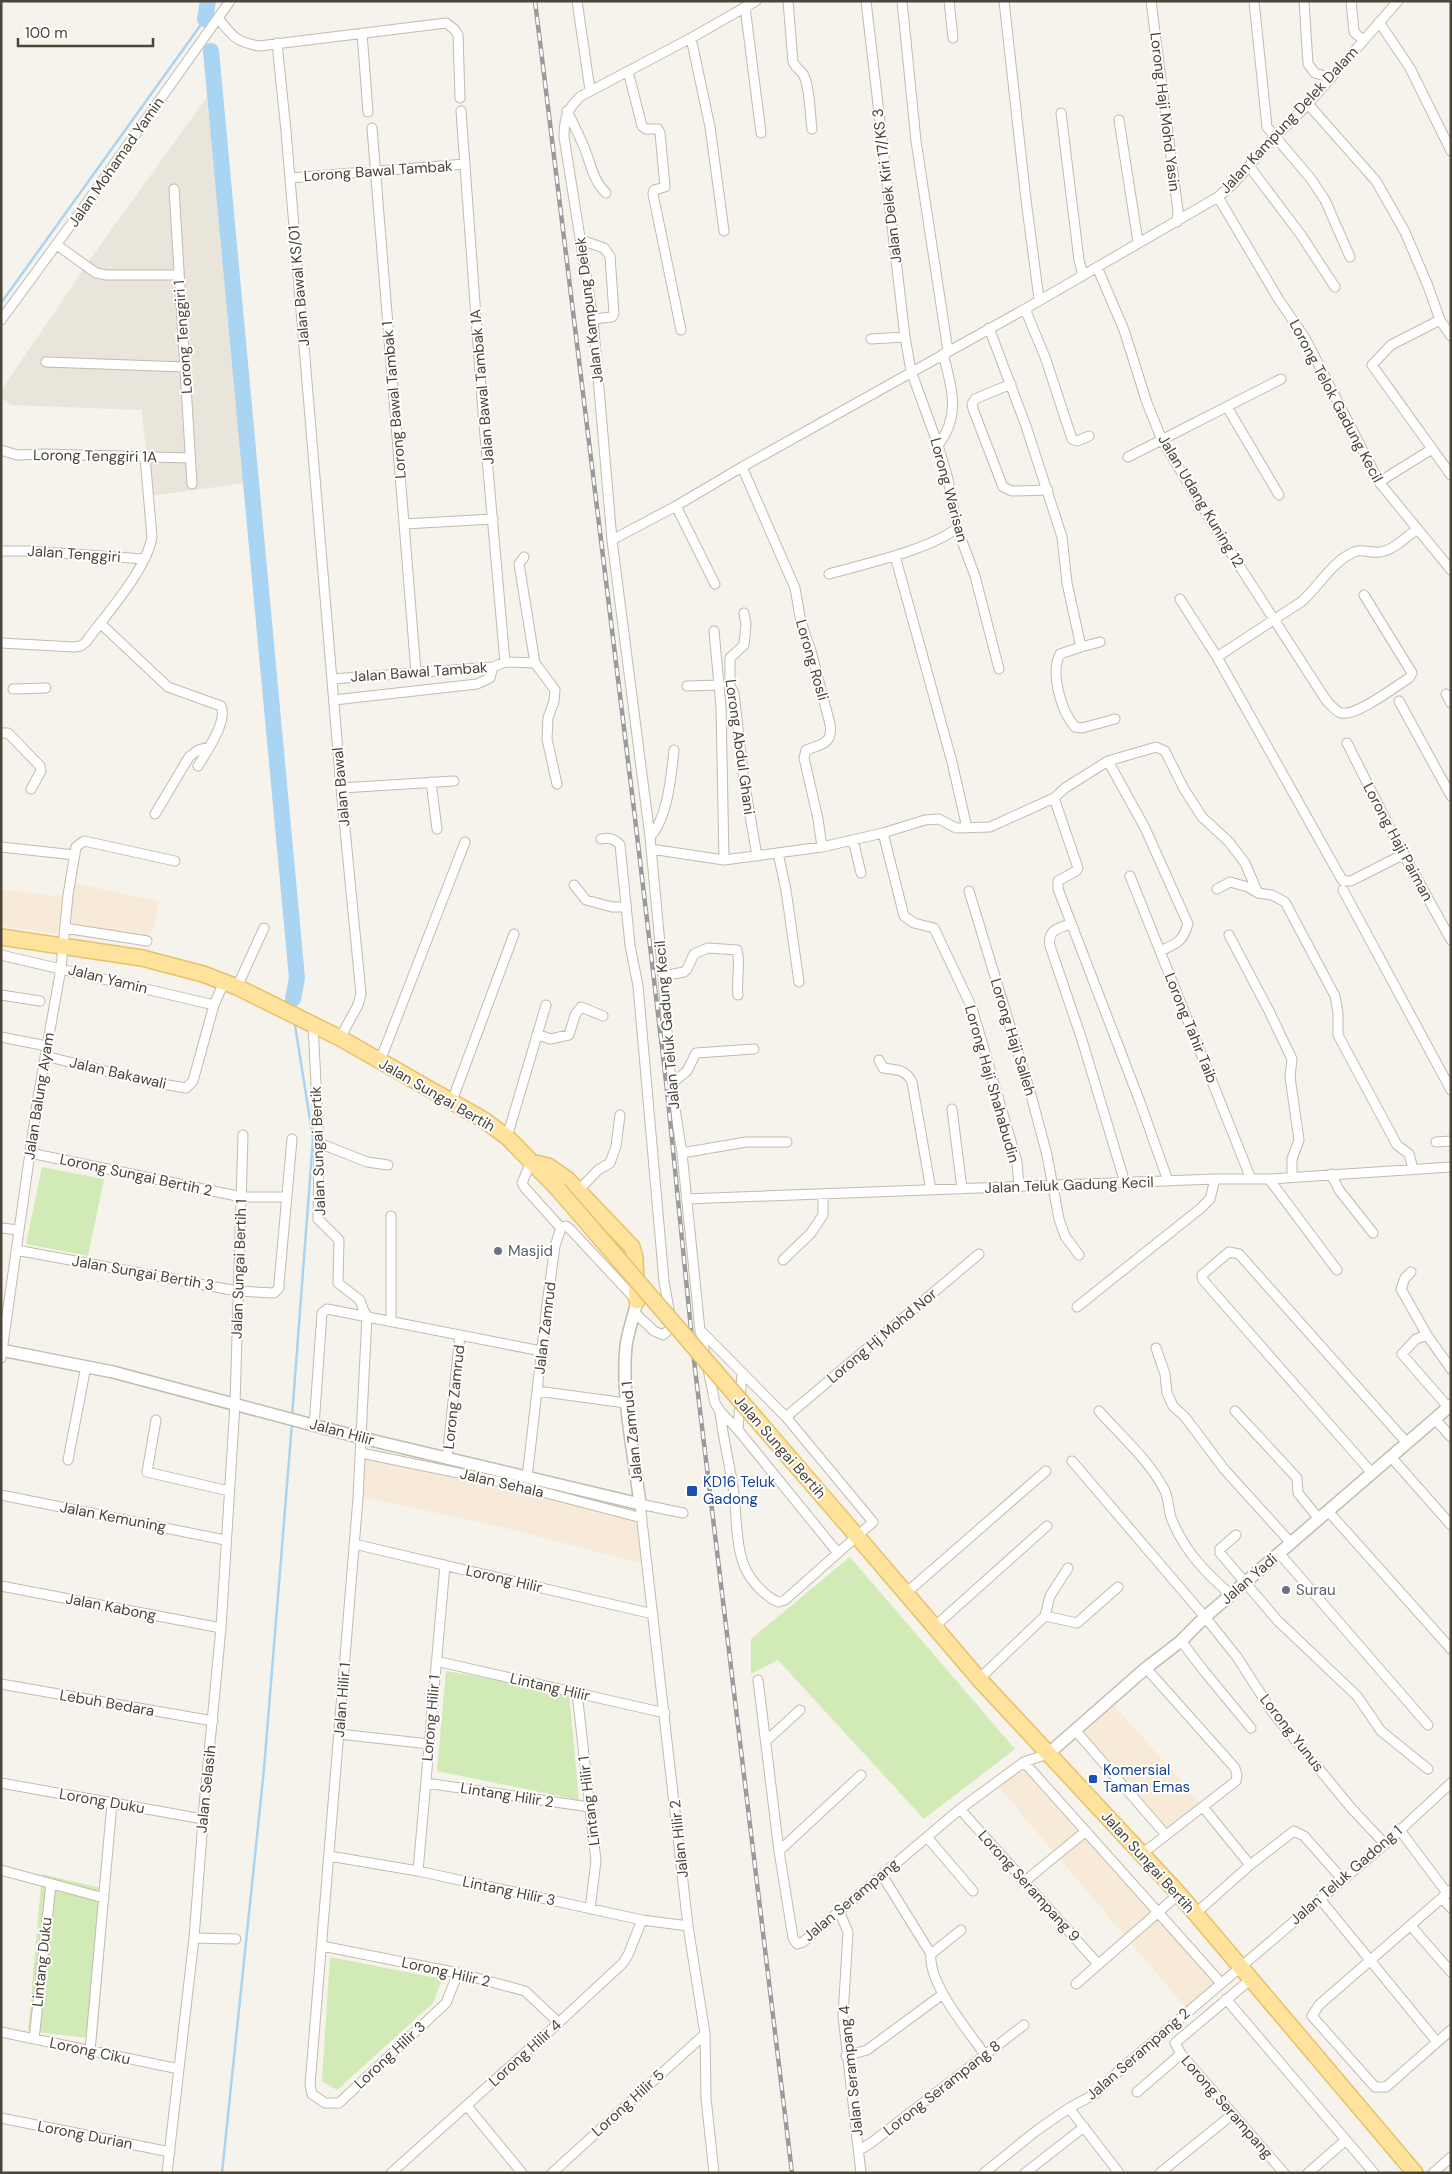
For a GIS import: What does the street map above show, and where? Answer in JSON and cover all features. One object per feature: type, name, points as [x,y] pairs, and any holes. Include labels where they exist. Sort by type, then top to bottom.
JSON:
[{"type":"main road","name":"Jalan Sungai Bertih","points":[[1,937],[142,958],[203,974],[231,984],[340,1038],[452,1101],[484,1120],[507,1137],[558,1189],[979,1679],[1143,1853],[1179,1894],[1415,2173]]},
{"type":"main road","points":[[531,1162],[548,1166],[567,1179],[632,1247],[635,1258],[636,1307]]},
{"type":"street","name":"Jalan Mohamad Yamin","points":[[1,320],[57,245],[230,1]]},
{"type":"street","points":[[577,1],[590,90]]},
{"type":"street","points":[[606,193],[598,186],[583,145],[567,112],[572,105],[590,90],[691,38],[756,1]]},
{"type":"street","points":[[788,1],[794,62],[796,68],[803,74],[807,87],[812,129]]},
{"type":"street","name":"Jalan Delek Kiri 17/KS 3","points":[[866,1],[905,337],[911,371]]},
{"type":"street","points":[[902,1],[916,141],[945,353],[953,396],[950,427],[938,445]]},
{"type":"street","points":[[949,1],[953,38]]},
{"type":"street","points":[[1004,1],[1039,300]]},
{"type":"street","name":"Lorong Haji Mohd Yasin","points":[[1151,1],[1178,211],[1177,222]]},
{"type":"street","points":[[1254,1],[1267,127],[1325,200],[1350,257]]},
{"type":"street","points":[[1304,1],[1308,64],[1316,73],[1331,78]]},
{"type":"street","points":[[1351,1],[1354,32],[1364,40]]},
{"type":"street","name":"Jalan Kampung Delek Dalam","points":[[612,540],[676,506],[742,466],[1025,309],[1218,197],[1308,104],[1398,1]]},
{"type":"street","points":[[745,7],[761,133]]},
{"type":"street","points":[[218,18],[233,37],[259,46],[446,23],[458,35],[460,98]]},
{"type":"street","points":[[1379,22],[1410,68],[1451,151]]},
{"type":"street","points":[[362,33],[368,112]]},
{"type":"street","points":[[691,38],[710,126],[724,231]]},
{"type":"street","name":"Jalan Bawal KS/01","points":[[277,43],[320,530]]},
{"type":"street","points":[[628,71],[642,126],[646,129],[658,129],[660,133],[665,187],[654,190],[653,194],[681,330]]},
{"type":"street","points":[[1308,104],[1376,181],[1405,232],[1440,320],[1451,336]]},
{"type":"street","name":"Jalan Bawal Tambak 1A","points":[[461,111],[505,662]]},
{"type":"street","name":"Jalan Kampung Delek","points":[[567,112],[564,121],[564,137],[593,319],[612,540],[650,837]]},
{"type":"street","points":[[1061,114],[1079,260],[1083,275]]},
{"type":"street","points":[[1119,120],[1138,242]]},
{"type":"street","name":"Lorong Bawal Tambak 1","points":[[372,128],[416,672]]},
{"type":"street","name":"Lorong Bawal Tambak","points":[[290,178],[465,164]]},
{"type":"street","points":[[1249,166],[1301,235],[1335,287]]},
{"type":"street","name":"Lorong Tenggiri 1","points":[[174,189],[192,484]]},
{"type":"street","name":"Lorong Telok Gadung Kecil","points":[[1218,197],[1279,300],[1305,338],[1378,482],[1451,570]]},
{"type":"street","points":[[581,240],[604,248],[610,256],[614,314],[612,317],[593,319]]},
{"type":"street","points":[[57,245],[91,269],[107,276],[179,276]]},
{"type":"street","name":"Jalan Udang Kuning 12","points":[[1098,267],[1124,330],[1147,403],[1162,440],[1222,539],[1326,700],[1343,714],[1354,712],[1409,678],[1412,673],[1364,594]]},
{"type":"street","points":[[1025,309],[1045,357],[1072,440],[1077,441],[1089,436]]},
{"type":"street","points":[[1440,320],[1391,345],[1372,365],[1451,475]]},
{"type":"street","points":[[990,328],[1048,490],[1062,537],[1067,583],[1081,647]]},
{"type":"street","points":[[871,339],[905,337]]},
{"type":"street","points":[[46,362],[185,367]]},
{"type":"street","name":"Lorong Warisan","points":[[911,371],[938,445],[948,480],[957,528],[974,576],[999,669]]},
{"type":"street","points":[[1128,457],[1281,379]]},
{"type":"street","points":[[1011,384],[975,399],[972,404],[973,409],[1003,487],[1012,491],[1048,490]]},
{"type":"street","points":[[1227,407],[1279,495]]},
{"type":"street","points":[[1378,482],[1432,449]]},
{"type":"street","name":"Lorong Tenggiri 1A","points":[[1,450],[17,456],[45,454],[190,458]]},
{"type":"street","points":[[1,643],[81,646],[100,623],[150,548],[152,537],[145,457]]},
{"type":"street","name":"Lorong Rosli","points":[[742,466],[795,588],[801,622],[811,651],[830,724],[831,734],[828,741],[806,750],[804,758],[818,819],[822,847]]},
{"type":"street","points":[[676,506],[714,584]]},
{"type":"street","points":[[404,524],[493,519]]},
{"type":"street","points":[[829,574],[894,556],[948,534],[957,528]]},
{"type":"street","name":"Jalan Bawal","points":[[320,530],[341,788],[361,994],[358,1004],[340,1038]]},
{"type":"street","points":[[1216,657],[1301,602],[1313,592],[1328,572],[1346,556],[1356,550],[1380,552],[1393,547],[1416,530]]},
{"type":"street","name":"Jalan Tenggiri","points":[[2,551],[144,559]]},
{"type":"street","points":[[894,556],[952,762],[967,828]]},
{"type":"street","points":[[524,557],[519,564],[535,663],[555,690],[554,701],[548,718],[547,739],[556,784]]},
{"type":"street","points":[[1180,599],[1216,657],[1341,878],[1344,881],[1351,881],[1404,854]]},
{"type":"street","name":"Lorong Abdul Ghani","points":[[744,613],[746,624],[744,645],[730,658],[730,686],[734,693],[744,781],[757,856]]},
{"type":"street","points":[[100,623],[168,687],[221,706],[219,728],[198,766]]},
{"type":"street","points":[[714,631],[720,684],[724,860]]},
{"type":"street","points":[[1100,642],[1060,654],[1056,662],[1056,681],[1070,721],[1075,727],[1082,728],[1115,719]]},
{"type":"street","name":"Jalan Bawal Tambak","points":[[332,679],[493,668],[505,662],[535,663]]},
{"type":"street","points":[[334,700],[477,684],[490,678],[493,668]]},
{"type":"street","points":[[687,686],[720,684]]},
{"type":"street","points":[[14,689],[46,688]]},
{"type":"street","points":[[1446,694],[1451,703]]},
{"type":"street","points":[[1399,701],[1451,796]]},
{"type":"street","points":[[1,733],[8,733],[40,766],[41,770],[31,789]]},
{"type":"street","name":"Lorong Haji Paiman","points":[[1347,743],[1451,940]]},
{"type":"street","points":[[155,814],[189,757],[198,750],[210,747]]},
{"type":"street","points":[[651,849],[724,860],[822,847],[883,833],[925,820],[939,819],[956,828],[990,827],[1054,798],[1065,788],[1108,761],[1156,747],[1165,751],[1184,789],[1202,817],[1229,842],[1240,856],[1258,893]]},
{"type":"street","points":[[650,837],[658,828],[668,796],[674,750]]},
{"type":"street","points":[[1108,761],[1145,828],[1188,924],[1184,938],[1160,951]]},
{"type":"street","points":[[341,788],[454,781]]},
{"type":"street","points":[[431,782],[438,829]]},
{"type":"street","points":[[1054,798],[1078,868],[1058,881],[1058,889],[1140,1102],[1168,1181]]},
{"type":"street","name":"Lorong Haji Shahabudin","points":[[883,833],[904,916],[914,923],[934,928],[972,1008],[1017,1162],[1019,1186]]},
{"type":"street","name":"Jalan Teluk Gadung Kecil","points":[[650,837],[664,976],[671,1084],[682,1154],[700,1330],[713,1392],[720,1411]]},
{"type":"street","points":[[531,1162],[522,1183],[525,1188],[561,1228],[566,1226],[570,1229],[654,1331],[663,1335],[672,1327],[664,1281],[638,986],[630,945],[620,845],[617,841],[607,838],[601,839]]},
{"type":"street","points":[[853,840],[860,873]]},
{"type":"street","name":"Jalan Balung Ayam","points":[[2,1353],[46,1046],[61,968],[75,856],[79,843],[84,841],[175,861]]},
{"type":"street","points":[[380,1061],[465,842]]},
{"type":"street","points":[[1,847],[75,856]]},
{"type":"street","points":[[778,853],[786,890],[799,982]]},
{"type":"street","name":"Lorong Tahir Taib","points":[[1130,876],[1251,1179]]},
{"type":"street","points":[[1217,889],[1230,882],[1248,887],[1258,893],[1272,895],[1285,902],[1335,996],[1338,1012],[1338,1035],[1397,1146],[1409,1154],[1413,1169]]},
{"type":"street","points":[[574,885],[586,900],[612,907],[626,906]]},
{"type":"street","points":[[1344,890],[1451,1090]]},
{"type":"street","name":"Lorong Haji Salleh","points":[[970,891],[1031,1095],[1047,1155],[1051,1185],[1065,1236],[1079,1255]]},
{"type":"street","points":[[1071,924],[1052,932],[1049,936],[1050,946],[1082,1040],[1125,1183]]},
{"type":"street","points":[[65,928],[147,940]]},
{"type":"street","points":[[214,1005],[231,984],[264,928]]},
{"type":"street","points":[[452,1101],[514,934]]},
{"type":"street","points":[[1228,935],[1269,1011],[1292,1059],[1290,1077],[1299,1140],[1292,1158],[1292,1177]]},
{"type":"street","points":[[664,976],[684,972],[688,969],[694,954],[708,948],[737,950],[740,960],[736,982],[738,995]]},
{"type":"street","name":"Jalan Yamin","points":[[1,955],[214,1005]]},
{"type":"street","points":[[1,994],[40,1002]]},
{"type":"street","name":"Jalan Bakawali","points":[[45,1056],[150,1082],[186,1088],[190,1086],[196,1072],[214,1005]]},
{"type":"street","points":[[507,1137],[546,1005]]},
{"type":"street","points":[[536,1034],[550,1039],[569,1035],[572,1030],[574,1015],[580,1007],[603,1016]]},
{"type":"street","name":"Jalan Sungai Bertik","points":[[313,1024],[319,1143],[318,1219],[338,1240],[338,1283],[360,1300],[367,1316]]},
{"type":"street","points":[[1,1037],[46,1046]]},
{"type":"street","points":[[671,1084],[688,1071],[696,1053],[754,1049]]},
{"type":"street","points":[[879,1060],[883,1068],[904,1072],[909,1075],[912,1082],[931,1190]]},
{"type":"street","points":[[952,1109],[962,1189]]},
{"type":"street","points":[[578,1191],[598,1170],[610,1163],[616,1146],[620,1115]]},
{"type":"street","name":"Jalan Sungai Bertih 1","points":[[235,1404],[243,1135]]},
{"type":"street","points":[[287,1197],[292,1139]]},
{"type":"street","points":[[1436,1142],[1451,1141]]},
{"type":"street","points":[[682,1154],[746,1142],[787,1142]]},
{"type":"street","points":[[319,1143],[367,1162],[388,1164]]},
{"type":"street","name":"Lorong Sungai Bertih 2","points":[[30,1153],[242,1197],[287,1197]]},
{"type":"street","name":"Jalan Teluk Gadung Kecil","points":[[686,1200],[1019,1186],[1215,1179],[1270,1179],[1451,1167]]},
{"type":"street","points":[[1331,1174],[1339,1190],[1374,1233]]},
{"type":"street","points":[[1078,1307],[1201,1208],[1210,1199],[1215,1179]]},
{"type":"street","points":[[1270,1179],[1337,1270]]},
{"type":"street","points":[[782,1260],[811,1233],[823,1215],[824,1194]]},
{"type":"street","name":"Jalan Sungai Bertih 3","points":[[16,1250],[237,1290],[274,1293],[279,1288],[287,1197]]},
{"type":"street","points":[[391,1216],[391,1321]]},
{"type":"street","points":[[1,1228],[19,1230]]},
{"type":"street","name":"Jalan Zamrud","points":[[527,1478],[555,1246],[561,1228]]},
{"type":"street","points":[[1372,1473],[1203,1280],[1202,1276],[1214,1264],[1229,1252],[1234,1251],[1239,1254],[1407,1443]]},
{"type":"street","name":"Lorong Hj Mohd Nor","points":[[786,1417],[979,1254]]},
{"type":"street","points":[[1411,1272],[1405,1278],[1401,1289],[1427,1335],[1451,1369]]},
{"type":"street","name":"Jalan Zamrud 1","points":[[636,1307],[626,1346],[626,1402],[640,1504]]},
{"type":"street","points":[[314,1426],[322,1313],[327,1309],[541,1351]]},
{"type":"street","name":"Jalan Hilir 1","points":[[310,2085],[362,1438],[367,1316]]},
{"type":"street","points":[[700,1330],[786,1417],[873,1522],[785,1600],[778,1602],[772,1599],[746,1570],[741,1554],[733,1488],[720,1411]]},
{"type":"street","name":"Lorong Zamrud","points":[[447,1459],[460,1335]]},
{"type":"street","points":[[1427,1335],[1416,1339],[1402,1354],[1450,1406]]},
{"type":"street","points":[[1156,1348],[1165,1374],[1167,1393],[1173,1406],[1185,1417],[1224,1469],[1291,1543]]},
{"type":"street","name":"Jalan Hilir","points":[[2,1353],[86,1366],[447,1459],[683,1513]]},
{"type":"street","points":[[68,1460],[86,1366]]},
{"type":"street","points":[[738,1430],[742,1374]]},
{"type":"street","points":[[537,1391],[626,1402]]},
{"type":"street","name":"Jalan Selasih","points":[[167,2173],[194,1938],[221,1628],[235,1404]]},
{"type":"street","name":"Jalan Yadi","points":[[1048,1754],[1146,1668],[1181,1641],[1205,1617],[1450,1406]]},
{"type":"street","points":[[1235,1410],[1297,1478],[1298,1493],[1319,1519]]},
{"type":"street","points":[[720,1411],[738,1430],[838,1553]]},
{"type":"street","points":[[1099,1411],[1155,1475],[1166,1493],[1168,1510],[1176,1531],[1191,1555],[1204,1571],[1231,1595]]},
{"type":"street","points":[[1435,1419],[1451,1437]]},
{"type":"street","points":[[156,1420],[147,1472],[229,1491]]},
{"type":"street","name":"Jalan Sehala","points":[[360,1453],[512,1484],[642,1518]]},
{"type":"street","points":[[1391,1457],[1451,1525]]},
{"type":"street","name":"Lorong Yunus","points":[[1072,1461],[1205,1617],[1237,1657],[1273,1713],[1352,1809],[1385,1844]]},
{"type":"street","points":[[906,1594],[1046,1471]]},
{"type":"street","name":"Jalan Kemuning","points":[[1,1495],[225,1540]]},
{"type":"street","name":"Jalan Hilir 2","points":[[640,1504],[688,1926],[705,2034],[706,2098],[714,2173]]},
{"type":"street","points":[[1328,1511],[1451,1650]]},
{"type":"street","points":[[934,1626],[1047,1526]]},
{"type":"street","points":[[1236,1535],[1219,1551],[1278,1621],[1357,1696],[1381,1731],[1428,1769]]},
{"type":"street","name":"Lorong Hilir","points":[[354,1544],[653,1614]]},
{"type":"street","points":[[1279,1553],[1428,1725]]},
{"type":"street","name":"Lorong Hilir 1","points":[[418,1871],[445,1565]]},
{"type":"street","points":[[979,1679],[1046,1616],[1050,1596],[1068,1568]]},
{"type":"street","name":"Jalan Kabong","points":[[1,1586],[221,1628]]},
{"type":"street","points":[[1046,1616],[1077,1622],[1118,1586]]},
{"type":"street","points":[[1181,1641],[1204,1672],[1251,1728]]},
{"type":"street","name":"Lintang Hilir","points":[[436,1661],[665,1713]]},
{"type":"street","points":[[1143,1853],[1236,1781],[1237,1775],[1235,1768],[1146,1668]]},
{"type":"street","name":"Jalan Serampang","points":[[758,1680],[779,1851],[793,1938],[797,1944],[803,1942],[960,1809],[1024,1762],[1048,1754]]},
{"type":"street","name":"Lebuh Bedara","points":[[1,1684],[213,1721]]},
{"type":"street","name":"Lintang Hilir 1","points":[[577,1693],[596,1860],[590,1909]]},
{"type":"street","points":[[766,1741],[800,1710]]},
{"type":"street","points":[[1075,1730],[1166,1835]]},
{"type":"street","points":[[339,1734],[429,1744]]},
{"type":"street","points":[[1024,1762],[1221,1983]]},
{"type":"street","points":[[779,1851],[861,1775]]},
{"type":"street","name":"Lorong Duku","points":[[1,1783],[203,1819]]},
{"type":"street","name":"Lintang Hilir 2","points":[[426,1783],[589,1807]]},
{"type":"street","name":"Jalan Teluk Gadong 1","points":[[1240,1967],[1385,1844],[1399,1829],[1451,1783]]},
{"type":"street","points":[[90,2051],[112,1803]]},
{"type":"street","points":[[1203,1807],[1250,1865]]},
{"type":"street","name":"Lorong Serampang 9","points":[[960,1809],[1098,1964]]},
{"type":"street","points":[[1399,1829],[1446,1894],[1451,1908]]},
{"type":"street","points":[[1025,1881],[1086,1831]]},
{"type":"street","points":[[1195,1914],[1250,1865],[1294,1831],[1304,1836],[1343,1880]]},
{"type":"street","points":[[927,1837],[973,1891]]},
{"type":"street","name":"Lintang Hilir 3","points":[[329,1856],[418,1871],[642,1920],[688,1926]]},
{"type":"street","points":[[1,1870],[104,1898]]},
{"type":"street","points":[[882,1875],[931,1954],[931,1967],[944,1994],[985,2055]]},
{"type":"street","name":"Lintang Duku","points":[[34,2039],[51,1884]]},
{"type":"street","points":[[1076,1984],[1179,1894]]},
{"type":"street","points":[[1446,1894],[1315,2010],[1312,2016],[1375,2087],[1386,2087],[1437,2042],[1449,2034]]},
{"type":"street","points":[[1320,1899],[1437,2042]]},
{"type":"street","name":"Jalan Serampang 4","points":[[839,1911],[848,1932],[843,2016],[846,2056],[861,2173]]},
{"type":"street","name":"Lorong Hilir 4","points":[[391,2173],[559,2023],[623,1963],[642,1920]]},
{"type":"street","points":[[1411,1926],[1451,1972]]},
{"type":"street","points":[[931,1954],[961,1930]]},
{"type":"street","points":[[194,1938],[236,1939]]},
{"type":"street","name":"Lorong Hilir 2","points":[[322,1946],[458,1973],[524,1991],[559,2023]]},
{"type":"street","name":"Jalan Serampang 2","points":[[984,2173],[1036,2131],[1069,2108],[1095,2094],[1121,2068],[1240,1967]]},
{"type":"street","name":"Lorong Hilir 3","points":[[310,2085],[312,2094],[325,2103],[339,2103],[446,2003],[458,1973]]},
{"type":"street","points":[[1251,1979],[1226,1999],[1374,2173]]},
{"type":"street","points":[[846,2056],[867,2050],[944,1994]]},
{"type":"street","name":"Lorong Serampang","points":[[1226,1999],[1176,2040],[1175,2043],[1181,2054],[1284,2173]]},
{"type":"street","name":"Lorong Serampang 8","points":[[859,2150],[871,2143],[1024,2025]]},
{"type":"street","name":"Lorong Ciku","points":[[1,2032],[179,2069]]},
{"type":"street","name":"Lorong Hilir 5","points":[[552,2173],[705,2034]]},
{"type":"street","points":[[1137,2092],[1181,2054]]},
{"type":"street","points":[[467,2106],[522,2173]]},
{"type":"street","points":[[1069,2108],[1119,2173]]},
{"type":"street","points":[[1160,2173],[1233,2114]]},
{"type":"street","name":"Lorong Durian","points":[[1,2118],[170,2152]]},
{"type":"street","points":[[1025,2173],[1084,2127]]},
{"type":"street","points":[[1308,2173],[1346,2140]]},
{"type":"street","points":[[1433,2173],[1451,2157]]},
{"type":"shaded area","points":[[207,97],[246,483],[150,496],[142,410],[11,405],[1,397],[1,391],[91,258]]},
{"type":"shaded area","points":[[68,882],[159,901],[154,926],[142,945],[1,926],[1,889],[65,897]]},
{"type":"shaded area","points":[[363,1457],[516,1489],[639,1521],[644,1564],[497,1526],[362,1497]]},
{"type":"shaded area","points":[[1113,1704],[1201,1804],[1167,1831],[1081,1732]]},
{"type":"shaded area","points":[[1023,1766],[1217,1982],[1186,2008],[997,1785]]},
{"type":"green space","points":[[42,1167],[104,1179],[88,1256],[26,1244]]},
{"type":"green space","points":[[850,1557],[1015,1749],[924,1819],[778,1660],[751,1674],[751,1639]]},
{"type":"green space","points":[[446,1671],[569,1693],[579,1800],[437,1771]]},
{"type":"green space","points":[[42,1874],[109,1890],[97,2039],[28,2031]]},
{"type":"green space","points":[[330,1957],[442,1979],[433,2003],[337,2090],[322,2081]]},
{"type":"waterway","points":[[205,19],[208,1]]},
{"type":"waterway","points":[[1,303],[205,19]]},
{"type":"waterway","points":[[211,51],[297,978],[293,999]]},
{"type":"waterway","points":[[292,1417],[313,1139],[295,1025]]},
{"type":"waterway","points":[[222,2173],[264,1769],[292,1423]]},
{"type":"railway","points":[[535,1],[635,818],[667,1090],[695,1369],[792,2173]]},
{"type":"place","name":"Masjid","points":[[498,1251]]},
{"type":"place","name":"KD16 Teluk Gadong","points":[[692,1491]]},
{"type":"place","name":"Surau","points":[[1286,1590]]},
{"type":"place","name":"Komersial Taman Emas","points":[[1093,1779]]}]
